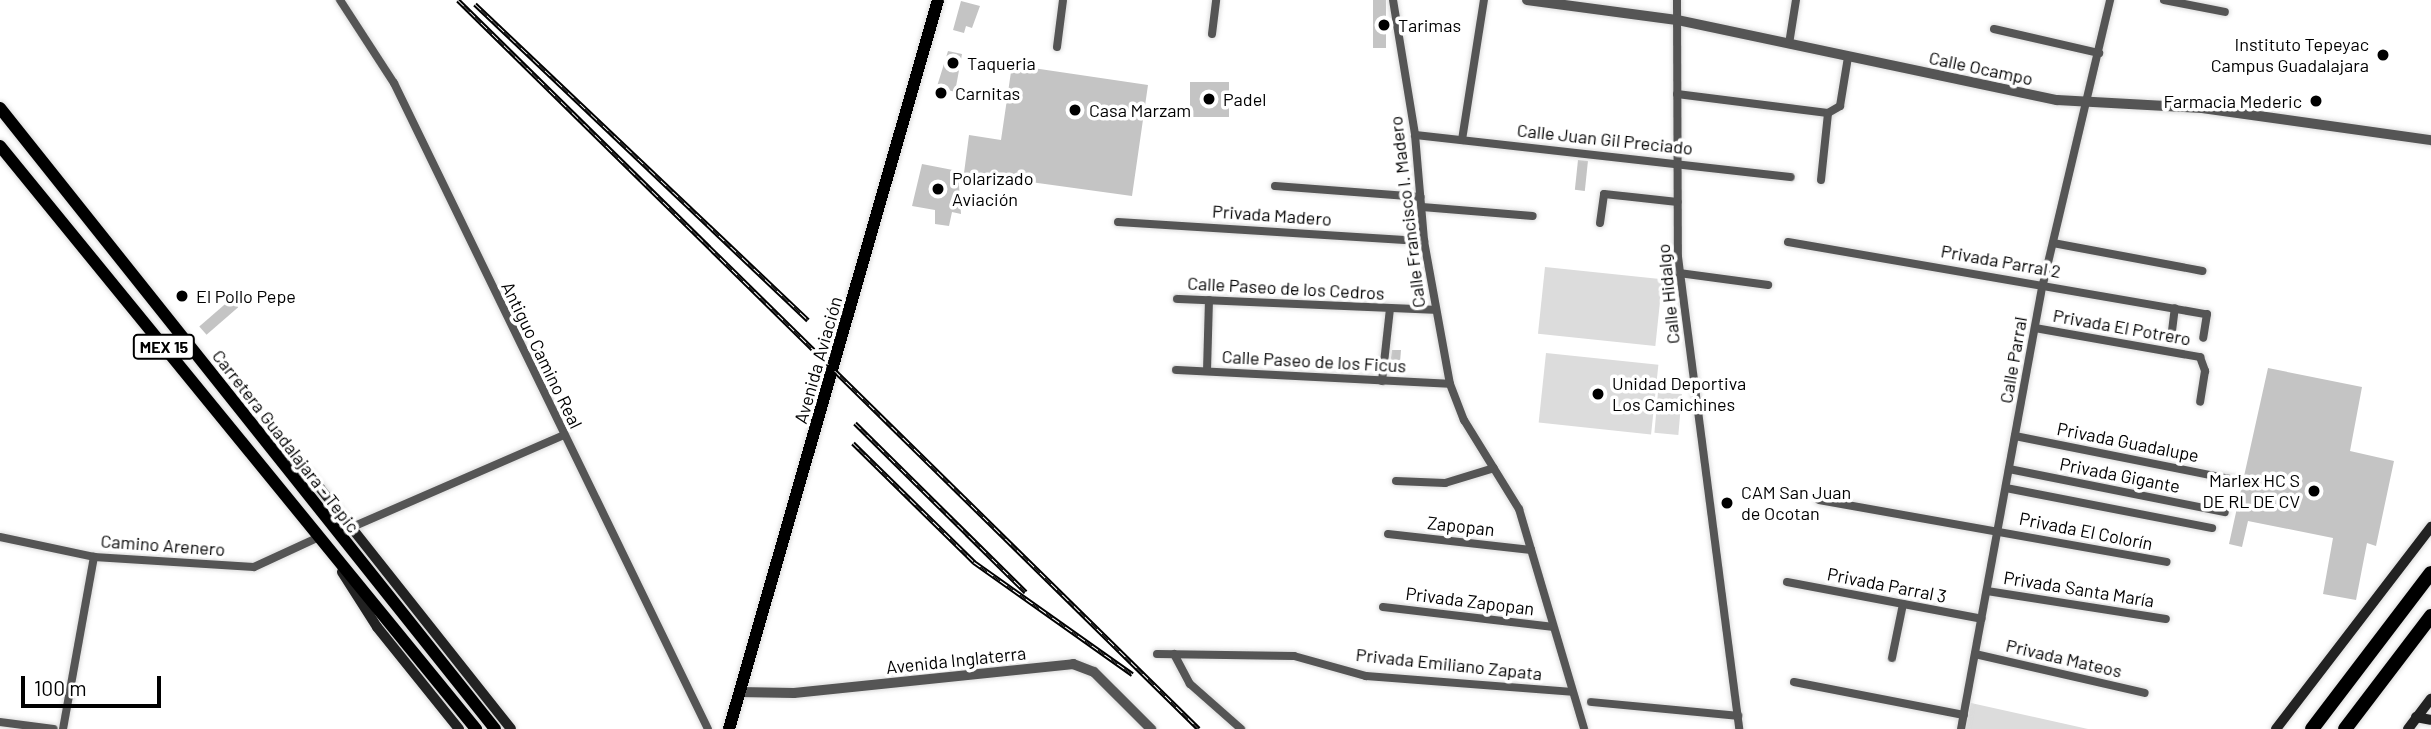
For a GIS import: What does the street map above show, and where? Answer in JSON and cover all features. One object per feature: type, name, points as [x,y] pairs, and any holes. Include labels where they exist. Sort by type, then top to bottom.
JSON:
[{"type":"highway","points":[[2312,729],[2427,578],[2431,565]]},
{"type":"highway","points":[[2345,729],[2431,616]]},
{"type":"main road","name":"Avenida Aviación","points":[[729,729],[938,0]]},
{"type":"main road","name":"Carretera Guadalajara - Tepic","points":[[0,108],[495,729]]},
{"type":"main road","name":"Carretera Guadalajara - Tepic","points":[[0,146],[476,729]]},
{"type":"main road","points":[[278,460],[309,474],[512,729]]},
{"type":"main road","points":[[2276,729],[2431,527]]},
{"type":"main road","points":[[328,549],[377,627],[459,729]]},
{"type":"main road","points":[[2408,729],[2431,699]]},
{"type":"main road","points":[[2416,717],[2431,720]]},
{"type":"street","name":"Antiguo Camino Real","points":[[340,0],[394,83],[708,729]]},
{"type":"street","points":[[1057,47],[1063,0]]},
{"type":"street","points":[[1212,34],[1216,0]]},
{"type":"street","name":"Calle Francisco I. Madero","points":[[1394,0],[1415,135],[1424,241],[1450,384],[1493,468],[1518,509],[1584,729]]},
{"type":"street","points":[[1462,140],[1484,0]]},
{"type":"street","name":"Calle Ocampo","points":[[1527,0],[1677,20],[2057,100],[2202,108],[2431,140]]},
{"type":"street","name":"Calle Hidalgo","points":[[1677,0],[1679,273],[1739,729]]},
{"type":"street","points":[[1789,44],[1796,0]]},
{"type":"street","name":"Calle Parral","points":[[1961,729],[2043,284],[2090,101],[2109,0]]},
{"type":"street","points":[[2164,0],[2225,12]]},
{"type":"street","points":[[1994,29],[2099,53]]},
{"type":"street","points":[[1677,94],[1828,114],[1840,106],[1847,57]]},
{"type":"street","points":[[1821,180],[1828,114]]},
{"type":"street","name":"Calle Juan Gil Preciado","points":[[1415,135],[1678,161],[1791,177]]},
{"type":"street","points":[[1275,186],[1421,197]]},
{"type":"street","points":[[1600,223],[1601,196],[1609,193],[1678,202]]},
{"type":"street","points":[[1422,207],[1534,216]]},
{"type":"street","name":"Privada Madero","points":[[1118,222],[1424,241]]},
{"type":"street","name":"Privada Parral 2","points":[[1788,242],[2207,314],[2203,338]]},
{"type":"street","name":"Privada Parral 2","points":[[2053,243],[2202,271]]},
{"type":"street","points":[[1679,273],[1768,285]]},
{"type":"street","name":"Calle Paseo de los Cedros","points":[[1177,299],[1435,310]]},
{"type":"street","points":[[1207,371],[1209,300]]},
{"type":"street","points":[[2172,331],[2175,308]]},
{"type":"street","points":[[1382,381],[1390,309]]},
{"type":"street","name":"Privada El Potrero","points":[[2035,328],[2200,357],[2205,371],[2200,402]]},
{"type":"street","name":"Calle Paseo de los Ficus","points":[[1176,370],[1450,384]]},
{"type":"street","points":[[350,527],[564,435]]},
{"type":"street","name":"Privada Guadalupe","points":[[2015,436],[2235,480]]},
{"type":"street","points":[[1396,481],[1445,483],[1493,468]]},
{"type":"street","name":"Privada Gigante","points":[[2009,469],[2225,512]]},
{"type":"street","points":[[2006,488],[2212,528]]},
{"type":"street","name":"Privada El Colorín","points":[[1819,500],[2168,562]]},
{"type":"street","name":"Zapopan","points":[[1388,534],[1531,550]]},
{"type":"street","name":"Camino Arenero","points":[[0,537],[94,557],[254,567],[319,537]]},
{"type":"street","points":[[63,729],[94,557]]},
{"type":"street","name":"Privada Parral 3","points":[[1787,582],[1982,619]]},
{"type":"street","name":"Privada Santa María","points":[[1987,591],[2166,619]]},
{"type":"street","points":[[1892,658],[1903,604]]},
{"type":"street","name":"Privada Zapopan","points":[[1383,607],[1552,626]]},
{"type":"street","name":"Privada Emiliano Zapata","points":[[1157,654],[1294,656],[1366,676],[1572,692]]},
{"type":"street","points":[[1174,654],[1190,684],[1241,729]]},
{"type":"street","name":"Privada Mateos","points":[[1975,654],[2145,693]]},
{"type":"street","name":"Avenida Inglaterra","points":[[739,692],[794,693],[1073,664],[1094,672],[1151,729]]},
{"type":"street","points":[[1794,682],[1964,715]]},
{"type":"street","points":[[1591,702],[1738,716]]},
{"type":"street","points":[[0,722],[54,729]]},
{"type":"shaded area","points":[[1545,267],[1662,279],[1655,346],[1538,334]]},
{"type":"shaded area","name":"Unidad Deportiva Los Camichines","points":[[1546,353],[1658,365],[1651,434],[1539,423]]},
{"type":"shaded area","name":"Unidad Deportiva Los Camichines","points":[[1658,392],[1682,394],[1678,435],[1654,433]]},
{"type":"shaded area","points":[[1971,703],[2088,729],[1965,729]]},
{"type":"building","name":"Tarimas","points":[[1373,0],[1386,0],[1386,48],[1373,48]]},
{"type":"building","points":[[961,1],[980,6],[972,28],[966,26],[964,33],[953,30]]},
{"type":"building","points":[[948,51],[962,54],[955,92],[948,90],[946,98],[934,96]]},
{"type":"building","name":"Casa Marzam","points":[[1012,65],[1148,85],[1132,196],[964,173],[969,135],[1001,140]]},
{"type":"building","name":"Padel","points":[[1190,82],[1229,82],[1229,117],[1190,117]]},
{"type":"building","points":[[1578,160],[1588,161],[1585,191],[1575,190]]},
{"type":"building","name":"Polarizado Aviación","points":[[922,164],[958,171],[961,214],[952,212],[949,226],[935,224],[935,210],[912,206]]},
{"type":"building","points":[[231,299],[238,307],[207,335],[199,327]]},
{"type":"building","points":[[1392,350],[1401,350],[1399,375],[1389,374]]},
{"type":"building","name":"Marlex HC S DE RL DE CV","points":[[2268,368],[2362,387],[2350,451],[2394,461],[2376,546],[2367,543],[2356,600],[2323,594],[2333,538],[2248,521],[2242,547],[2229,544]]},
{"type":"railway","points":[[458,0],[1199,729]]},
{"type":"railway","points":[[475,4],[808,320]]},
{"type":"railway","points":[[855,423],[1026,592]]},
{"type":"railway","points":[[853,443],[974,562],[1132,674]]},
{"type":"place","name":"Tarimas","points":[[1384,25]]},
{"type":"place","name":"Instituto Tepeyac Campus Guadalajara","points":[[2383,55]]},
{"type":"place","name":"Taqueria","points":[[953,63]]},
{"type":"place","name":"Carnitas","points":[[941,93]]},
{"type":"place","name":"Padel","points":[[1209,99]]},
{"type":"place","name":"Farmacia Mederic","points":[[2316,101]]},
{"type":"place","name":"Casa Marzam","points":[[1075,110]]},
{"type":"place","name":"Polarizado Aviación","points":[[938,189]]},
{"type":"place","name":"El Pollo Pepe","points":[[182,296]]},
{"type":"place","name":"Unidad Deportiva Los Camichines","points":[[1598,394]]},
{"type":"place","name":"Marlex HC S DE RL DE CV","points":[[2314,491]]},
{"type":"place","name":"CAM San Juan de Ocotan","points":[[1727,503]]}]
